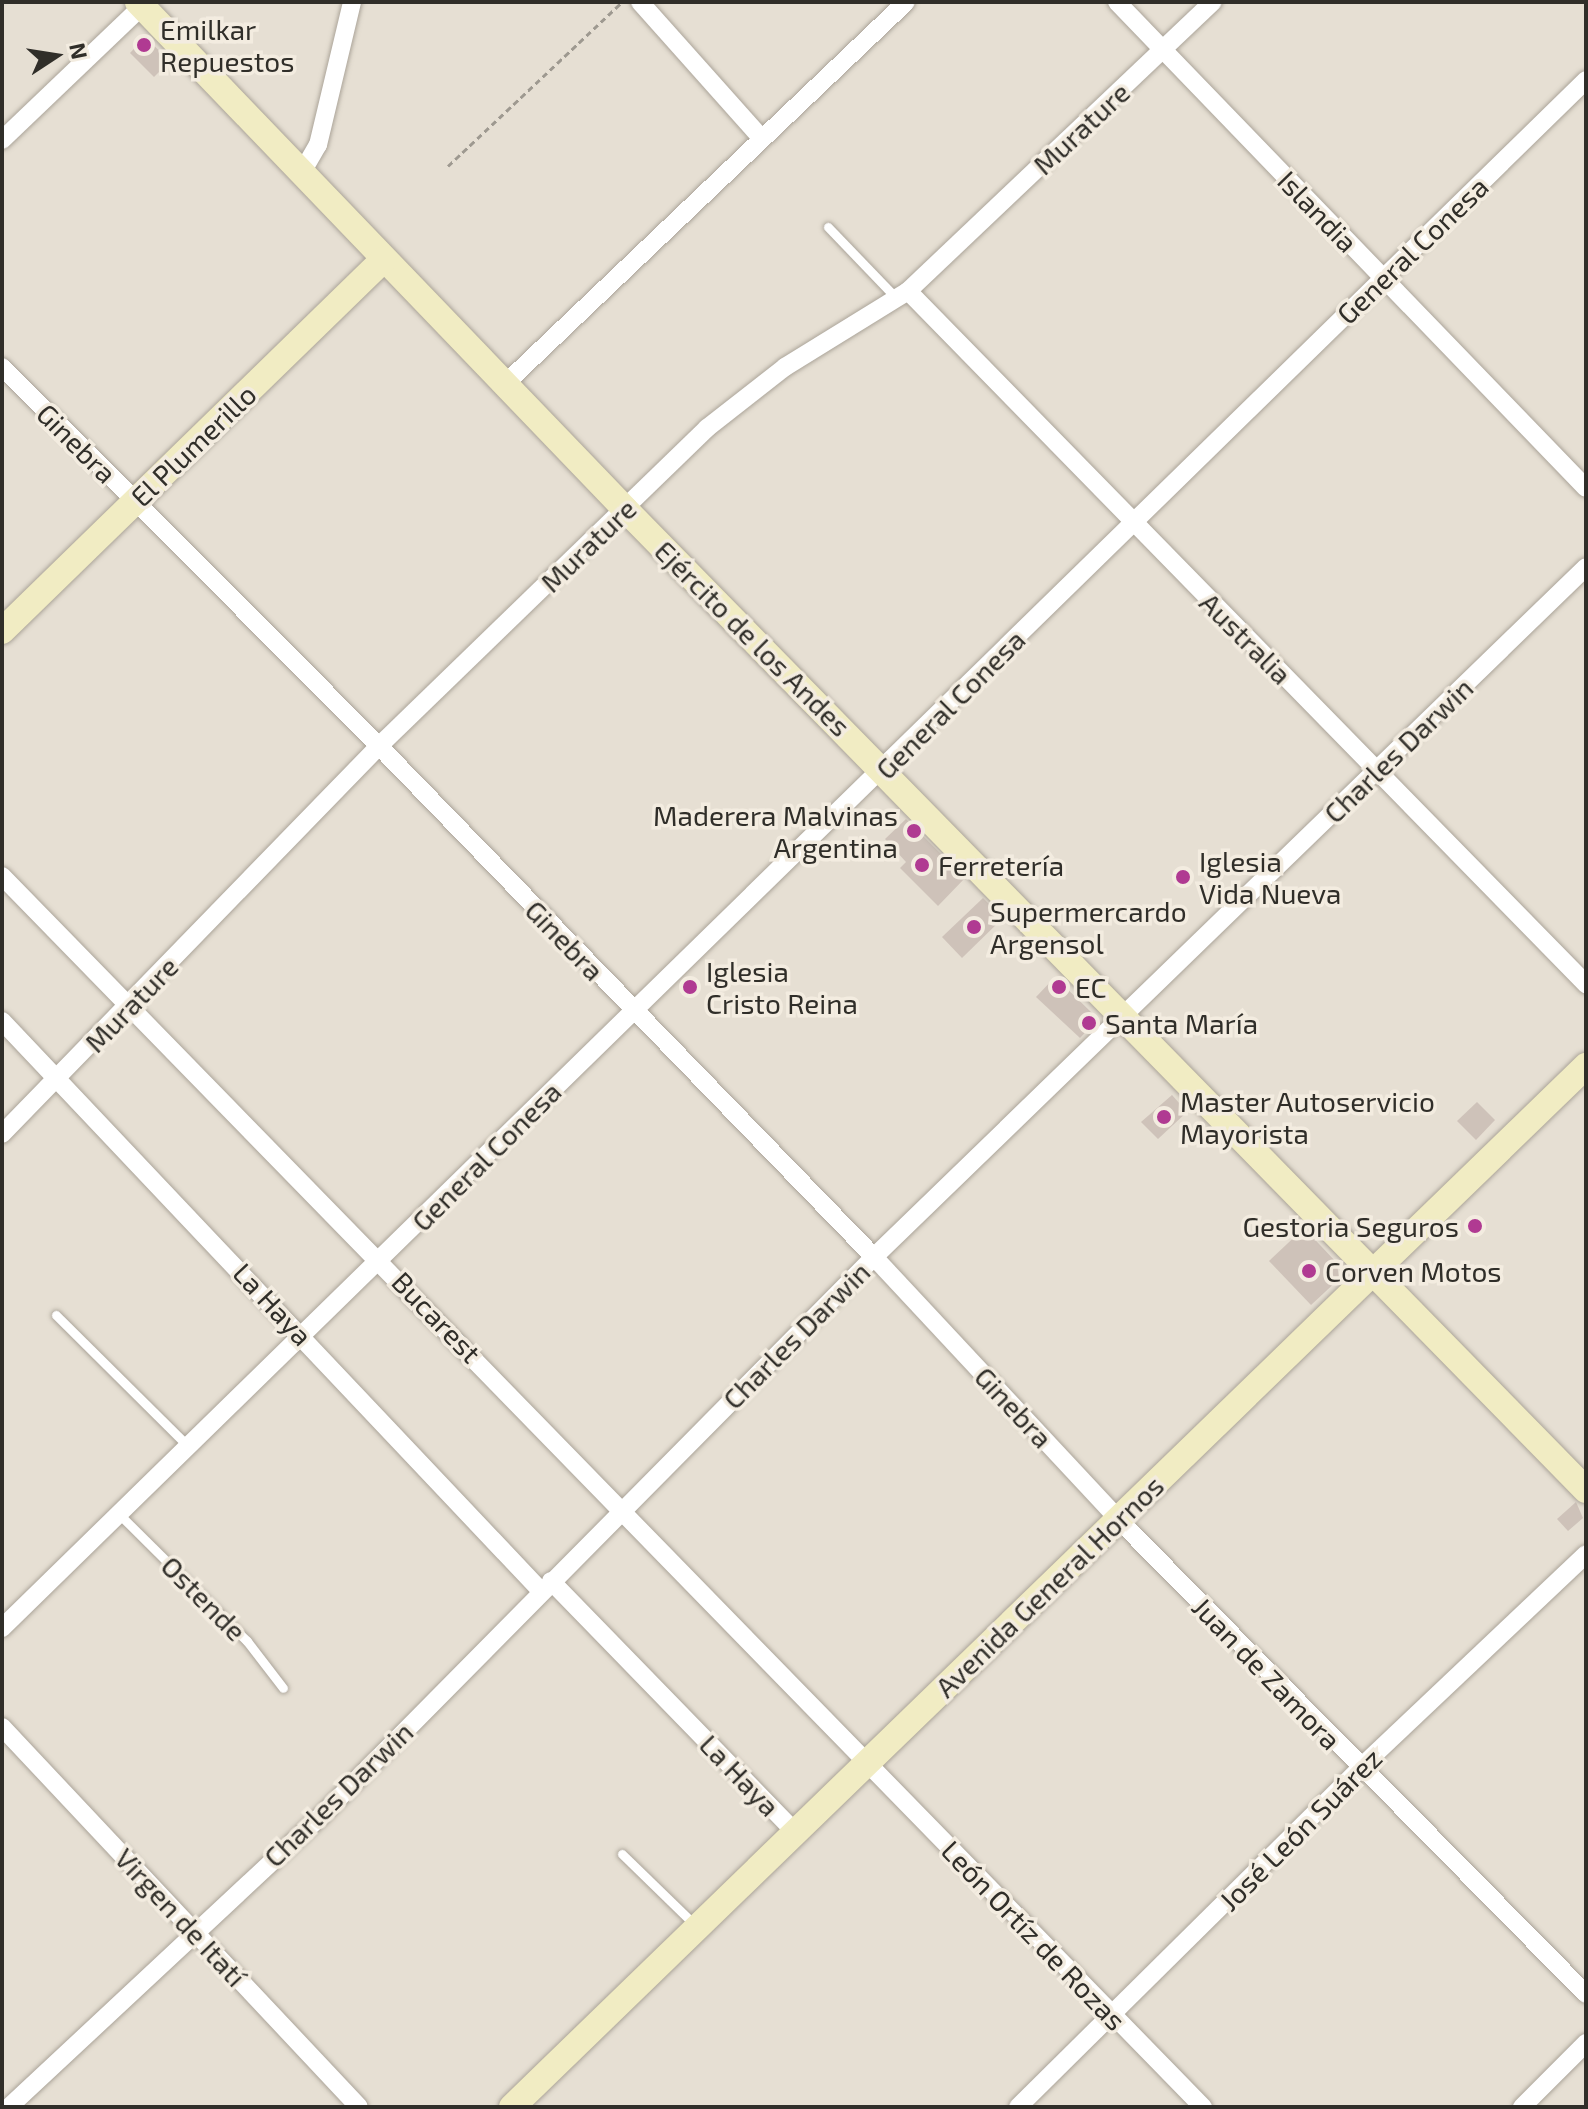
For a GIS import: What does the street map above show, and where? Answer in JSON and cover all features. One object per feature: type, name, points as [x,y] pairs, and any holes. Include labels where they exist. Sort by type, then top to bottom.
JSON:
[{"type":"main road","name":"Ejército de los Andes","points":[[140,4],[625,509],[1586,1490]]},
{"type":"main road","name":"El Plumerillo","points":[[2,631],[384,259]]},
{"type":"main road","name":"Avenida General Hornos","points":[[512,2107],[1586,1066]]},
{"type":"street","points":[[301,174],[318,145],[352,2]]},
{"type":"street","points":[[640,2],[761,138]]},
{"type":"street","points":[[506,383],[906,2]]},
{"type":"street","name":"Islandia","points":[[1117,2],[1586,488]]},
{"type":"street","name":"Murature","points":[[2,1134],[130,1007],[379,746],[707,428],[762,383],[902,294],[1213,2]]},
{"type":"street","points":[[2,140],[140,4]]},
{"type":"street","name":"General Conesa","points":[[2,1628],[304,1337],[633,1011],[884,770],[1586,80]]},
{"type":"street","name":"Australia","points":[[902,294],[1586,984]]},
{"type":"street","name":"Ginebra","points":[[2,367],[379,746],[874,1257],[1119,1520]]},
{"type":"street","name":"Charles Darwin","points":[[9,2107],[194,1931],[321,1816],[874,1257],[1586,567]]},
{"type":"street","name":"Bucarest","points":[[2,876],[623,1508],[866,1763]]},
{"type":"street","name":"La Haya","points":[[2,1021],[546,1586],[794,1831]]},
{"type":"street","name":"Juan de Zamora","points":[[1119,1520],[1586,1994]]},
{"type":"street","name":"José León Suárez","points":[[1018,2107],[1360,1768],[1586,1554]]},
{"type":"street","name":"Virgen de Itatí","points":[[2,1727],[359,2107]]},
{"type":"street","name":"León Ortíz de Rozas","points":[[866,1763],[1203,2107]]},
{"type":"street","points":[[1522,2107],[1586,2043]]},
{"type":"lane","points":[[828,227],[902,294]]},
{"type":"lane","points":[[56,1315],[188,1446]]},
{"type":"lane","name":"Ostende","points":[[119,1514],[247,1641],[283,1688]]},
{"type":"lane","points":[[622,1854],[696,1926]]},
{"type":"path","points":[[448,166],[622,2]]},
{"type":"building","points":[[145,37],[170,61],[154,77],[130,53]]},
{"type":"building","points":[[906,819],[965,878],[938,906],[900,868],[906,862],[885,839]]},
{"type":"building","name":"Supermercardo Argensol","points":[[983,898],[1003,918],[962,958],[942,937]]},
{"type":"building","points":[[1055,977],[1093,1014],[1094,1023],[1080,1038],[1036,997]]},
{"type":"building","name":"Master Autoservicio Mayorista","points":[[1172,1095],[1187,1112],[1158,1139],[1141,1122]]},
{"type":"building","points":[[1477,1102],[1495,1120],[1476,1140],[1457,1121]]},
{"type":"building","name":"Corven Motos","points":[[1304,1228],[1337,1263],[1339,1279],[1311,1305],[1269,1261]]},
{"type":"building","points":[[1576,1502],[1583,1518],[1568,1531],[1557,1519]]},
{"type":"place","name":"Emilkar Repuestos","points":[[144,45]]},
{"type":"place","name":"Maderera Malvinas Argentina","points":[[914,831]]},
{"type":"place","name":"Ferretería","points":[[922,865]]},
{"type":"place","name":"Iglesia Vida Nueva","points":[[1183,877]]},
{"type":"place","name":"Supermercardo Argensol","points":[[974,927]]},
{"type":"place","name":"Iglesia Cristo Reina","points":[[690,987]]},
{"type":"place","name":"EC","points":[[1059,987]]},
{"type":"place","name":"Santa María","points":[[1089,1023]]},
{"type":"place","name":"Master Autoservicio Mayorista","points":[[1164,1117]]},
{"type":"place","name":"Gestoria Seguros","points":[[1475,1226]]},
{"type":"place","name":"Corven Motos","points":[[1309,1271]]}]
